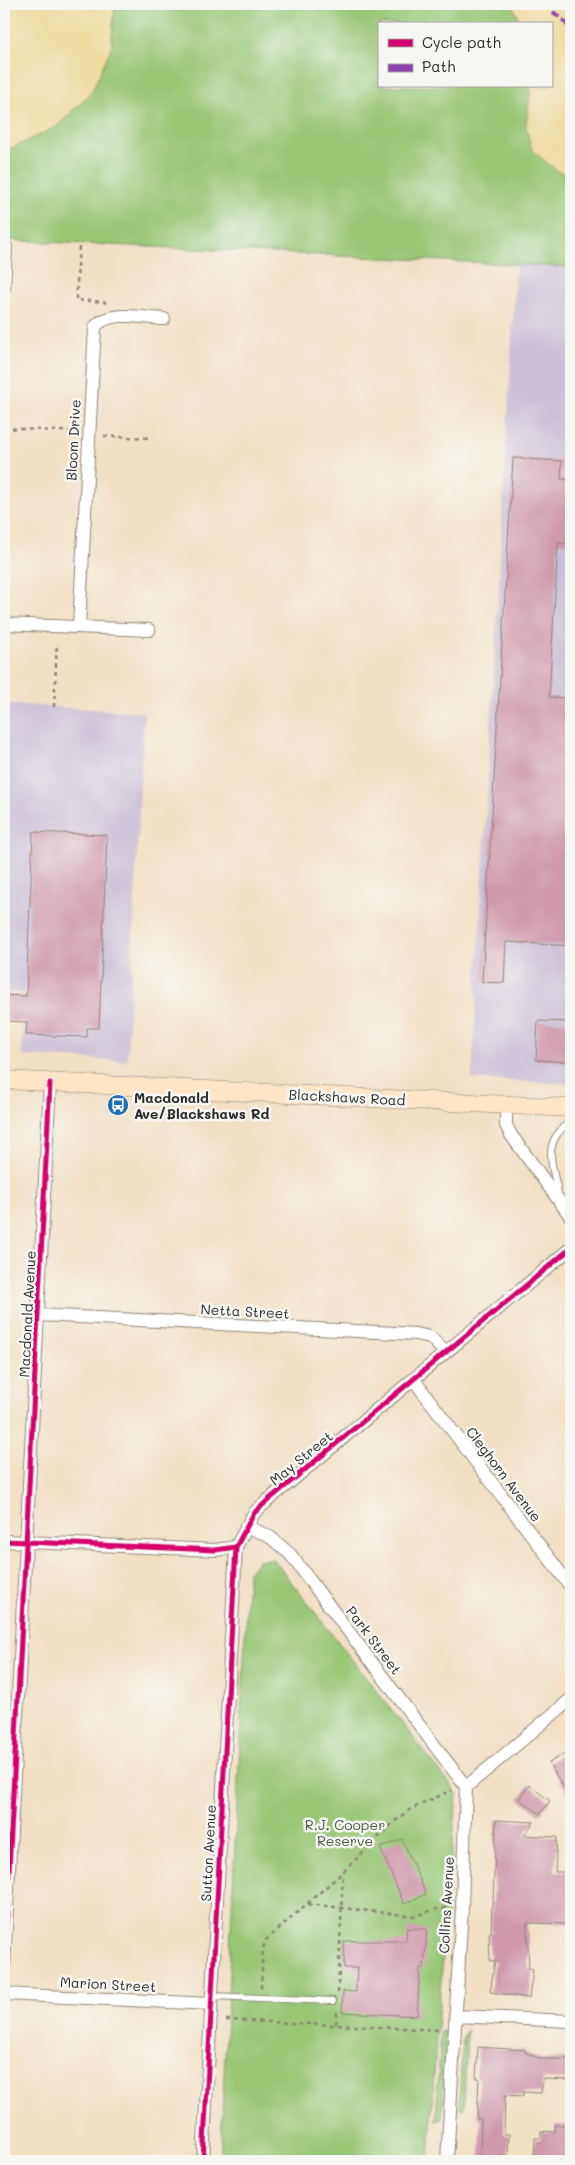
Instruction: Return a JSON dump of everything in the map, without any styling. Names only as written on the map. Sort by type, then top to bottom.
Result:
[{"type":"main road","name":"Blackshaws Road","points":[[4,1080],[571,1108]]},
{"type":"street","points":[[4,287],[6,247]]},
{"type":"street","points":[[105,319],[117,317],[164,319]]},
{"type":"street","name":"Bloom Drive","points":[[79,627],[94,434],[93,335],[95,327],[105,319]]},
{"type":"street","points":[[4,624],[149,630]]},
{"type":"street","name":"Macdonald Avenue","points":[[4,1966],[50,1083]]},
{"type":"street","points":[[506,1105],[506,1125],[511,1134],[571,1217]]},
{"type":"street","name":"May Street","points":[[236,1547],[254,1514],[268,1500],[571,1248]]},
{"type":"street","name":"Netta Street","points":[[38,1315],[416,1334],[430,1338],[445,1352]]},
{"type":"street","name":"Cleghorn Avenue","points":[[414,1380],[571,1586]]},
{"type":"street","name":"Park Street","points":[[246,1526],[270,1537],[290,1554],[464,1784]]},
{"type":"street","points":[[4,1541],[215,1550],[236,1547]]},
{"type":"street","name":"Sutton Avenue","points":[[203,2161],[236,1547]]},
{"type":"street","points":[[464,1784],[571,1699]]},
{"type":"street","name":"Collins Avenue","points":[[447,2161],[462,1908],[464,1784]]},
{"type":"street","name":"Marion Street","points":[[4,1994],[211,2000]]},
{"type":"street","points":[[455,2016],[571,2021]]},
{"type":"lane","points":[[559,1202],[550,1151],[554,1138],[571,1121]]},
{"type":"lane","points":[[211,2000],[261,1997],[335,2001]]},
{"type":"path","points":[[78,247],[76,300],[105,302],[105,319]]},
{"type":"path","points":[[4,428],[152,438]]},
{"type":"path","points":[[54,707],[57,643]]},
{"type":"path","points":[[261,1997],[263,1948],[266,1940],[343,1872],[395,1821],[411,1809],[464,1784]]},
{"type":"path","points":[[335,2001],[343,1872]]},
{"type":"path","points":[[308,1904],[413,1916],[424,1914],[439,1907],[462,1908]]},
{"type":"path","points":[[336,2024],[337,2009]]},
{"type":"path","points":[[226,2020],[454,2030]]},
{"type":"shaded area","points":[[516,264],[571,267],[571,1084],[472,1079]]},
{"type":"shaded area","points":[[4,704],[144,712],[127,1061],[22,1056],[25,993],[4,992]]},
{"type":"green space","points":[[115,4],[512,4],[521,22],[378,22],[378,88],[531,88],[529,104],[557,171],[571,176],[571,267],[4,240],[4,149],[12,148],[111,48]]},
{"type":"green space","name":"R.J. Cooper Reserve","points":[[273,1559],[457,1793],[436,2039],[429,2161],[220,2161],[248,1572],[259,1560]]},
{"type":"green space","points":[[467,2030],[464,2109],[461,2109],[459,2106],[463,2037]]},
{"type":"green space","points":[[441,2031],[446,2032],[442,2119],[436,2121]]},
{"type":"sand","points":[[4,4],[115,4],[111,48],[91,93],[56,127],[12,148],[4,149]]},
{"type":"sand","points":[[512,4],[571,4],[571,176],[557,171],[532,150],[526,126],[531,88],[552,88],[552,22],[520,21]]},
{"type":"building","points":[[513,458],[562,461],[561,479],[571,480],[571,544],[558,543],[549,697],[571,698],[571,946],[506,942],[504,983],[482,982]]},
{"type":"building","points":[[33,832],[107,835],[99,1028],[87,1028],[87,1037],[26,1035],[27,1022],[4,1021],[4,995],[26,996]]},
{"type":"building","points":[[538,1021],[571,1022],[571,1062],[536,1060]]},
{"type":"building","points":[[571,1749],[571,1800],[549,1763]]},
{"type":"building","points":[[529,1785],[550,1801],[540,1814],[519,1799]]},
{"type":"building","points":[[496,1820],[534,1822],[524,1835],[557,1837],[555,1872],[571,1872],[571,1924],[527,1923],[529,1969],[533,1970],[529,1998],[490,1992],[495,1961],[490,1961],[489,1933],[491,1933],[493,1902]]},
{"type":"building","points":[[402,1839],[426,1894],[404,1904],[380,1848]]},
{"type":"building","points":[[407,1928],[427,1929],[424,1968],[420,1968],[417,2016],[342,2012],[343,1991],[356,1992],[357,1968],[344,1968],[344,1941],[406,1941]]},
{"type":"building","points":[[478,2047],[525,2050],[525,2052],[541,2059],[571,2059],[571,2080],[543,2079],[541,2093],[523,2092],[523,2096],[505,2095],[504,2134],[509,2134],[508,2156],[499,2156],[499,2161],[483,2161],[483,2156],[480,2156],[481,2119],[477,2119],[479,2078],[476,2078]]},
{"type":"building","points":[[555,2125],[568,2125],[567,2156],[562,2156],[562,2159],[534,2160],[535,2138],[541,2138],[541,2131],[555,2132]]},
{"type":"marked path","points":[[544,4],[565,22],[571,31]]},
{"type":"cycle path","points":[[4,1966],[50,1083]]},
{"type":"cycle path","points":[[4,1541],[215,1550],[236,1547],[254,1513],[266,1502],[571,1248]]},
{"type":"cycle path","points":[[203,2161],[236,1547]]},
{"type":"place","name":"Macdonald Ave/Blackshaws Rd","points":[[118,1105]]}]
